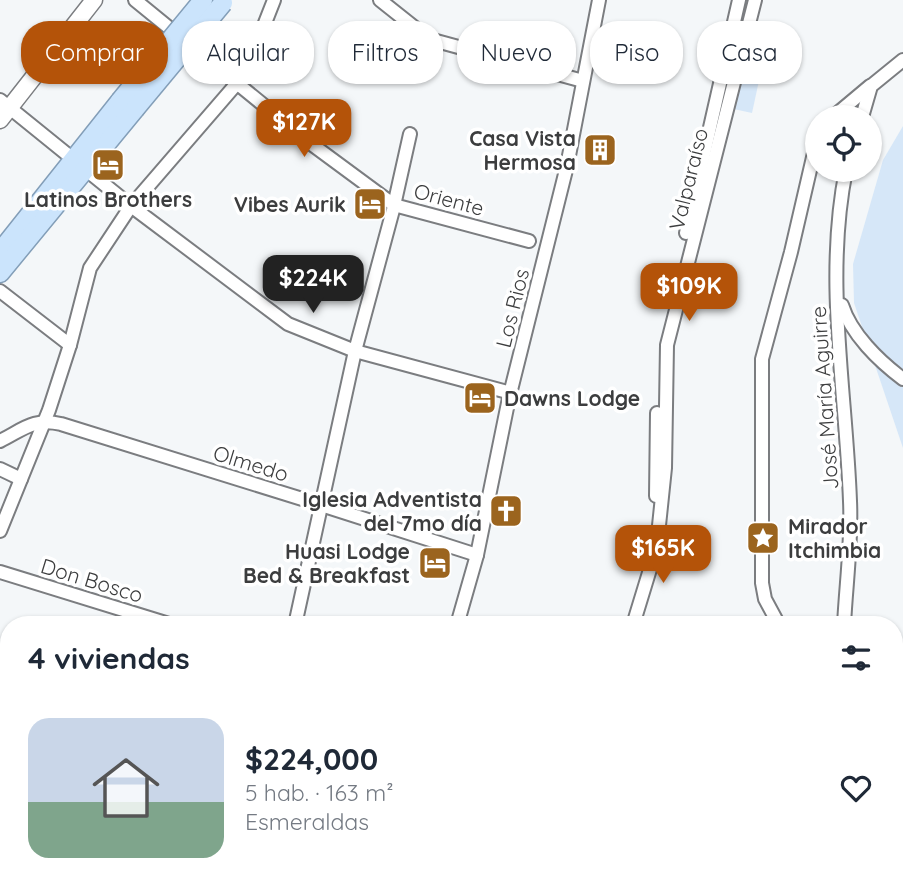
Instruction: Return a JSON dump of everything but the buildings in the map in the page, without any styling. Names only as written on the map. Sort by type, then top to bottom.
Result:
[{"type":"main road","points":[[0,273],[203,0]]},
{"type":"main road","points":[[127,105],[224,1]]},
{"type":"main road","points":[[0,252],[80,164]]},
{"type":"street","points":[[94,0],[3,109],[80,164],[131,206],[288,324],[355,351],[511,393]]},
{"type":"street","name":"Oriente","points":[[135,0],[182,38]]},
{"type":"street","points":[[266,21],[274,0]]},
{"type":"street","points":[[380,0],[429,39],[583,82]]},
{"type":"street","name":"Los Rios","points":[[460,616],[477,555],[511,393],[566,166],[599,0]]},
{"type":"street","name":"Valparaíso","points":[[658,535],[655,471],[661,343],[739,0]]},
{"type":"street","name":"Valparaíso","points":[[636,616],[658,535],[665,468],[667,345],[755,0]]},
{"type":"street","points":[[847,105],[903,60]]},
{"type":"street","points":[[0,531],[45,421],[70,345],[90,268],[131,206],[237,84]]},
{"type":"street","name":"Oriente","points":[[239,84],[310,143],[394,205],[529,242]]},
{"type":"street","points":[[865,105],[870,86]]},
{"type":"street","points":[[297,616],[355,351],[410,134]]},
{"type":"street","points":[[774,616],[765,599],[762,583],[762,359],[807,182]]},
{"type":"street","name":"José María Aguirre","points":[[844,182],[839,214],[835,281],[850,504],[844,616]]},
{"type":"street","points":[[835,281],[847,320],[888,368],[903,379]]},
{"type":"street","points":[[0,290],[70,345]]},
{"type":"street","points":[[0,441],[14,432],[45,421]]},
{"type":"street","name":"Olmedo","points":[[45,421],[477,555]]},
{"type":"street","points":[[14,432],[30,433],[37,442]]},
{"type":"street","points":[[0,469],[21,479]]},
{"type":"street","name":"Don Bosco","points":[[0,572],[123,616]]},
{"type":"shaded area","points":[[735,84],[758,84],[752,113],[729,108]]},
{"type":"shaded area","points":[[903,126],[903,448],[854,303],[853,264],[877,182],[882,182],[883,160]]},
{"type":"place","name":"Casa Vista Hermosa","points":[[600,150]]},
{"type":"place","name":"Latinos Brothers","points":[[108,165]]},
{"type":"place","name":"Vibes Aurik","points":[[370,204]]},
{"type":"place","name":"Dawns Lodge","points":[[480,398]]},
{"type":"place","name":"Iglesia Adventista del 7mo día","points":[[506,511]]},
{"type":"place","name":"Mirador Itchimbia","points":[[763,538]]},
{"type":"place","name":"Huasi Lodge Bed & Breakfast","points":[[435,563]]}]
